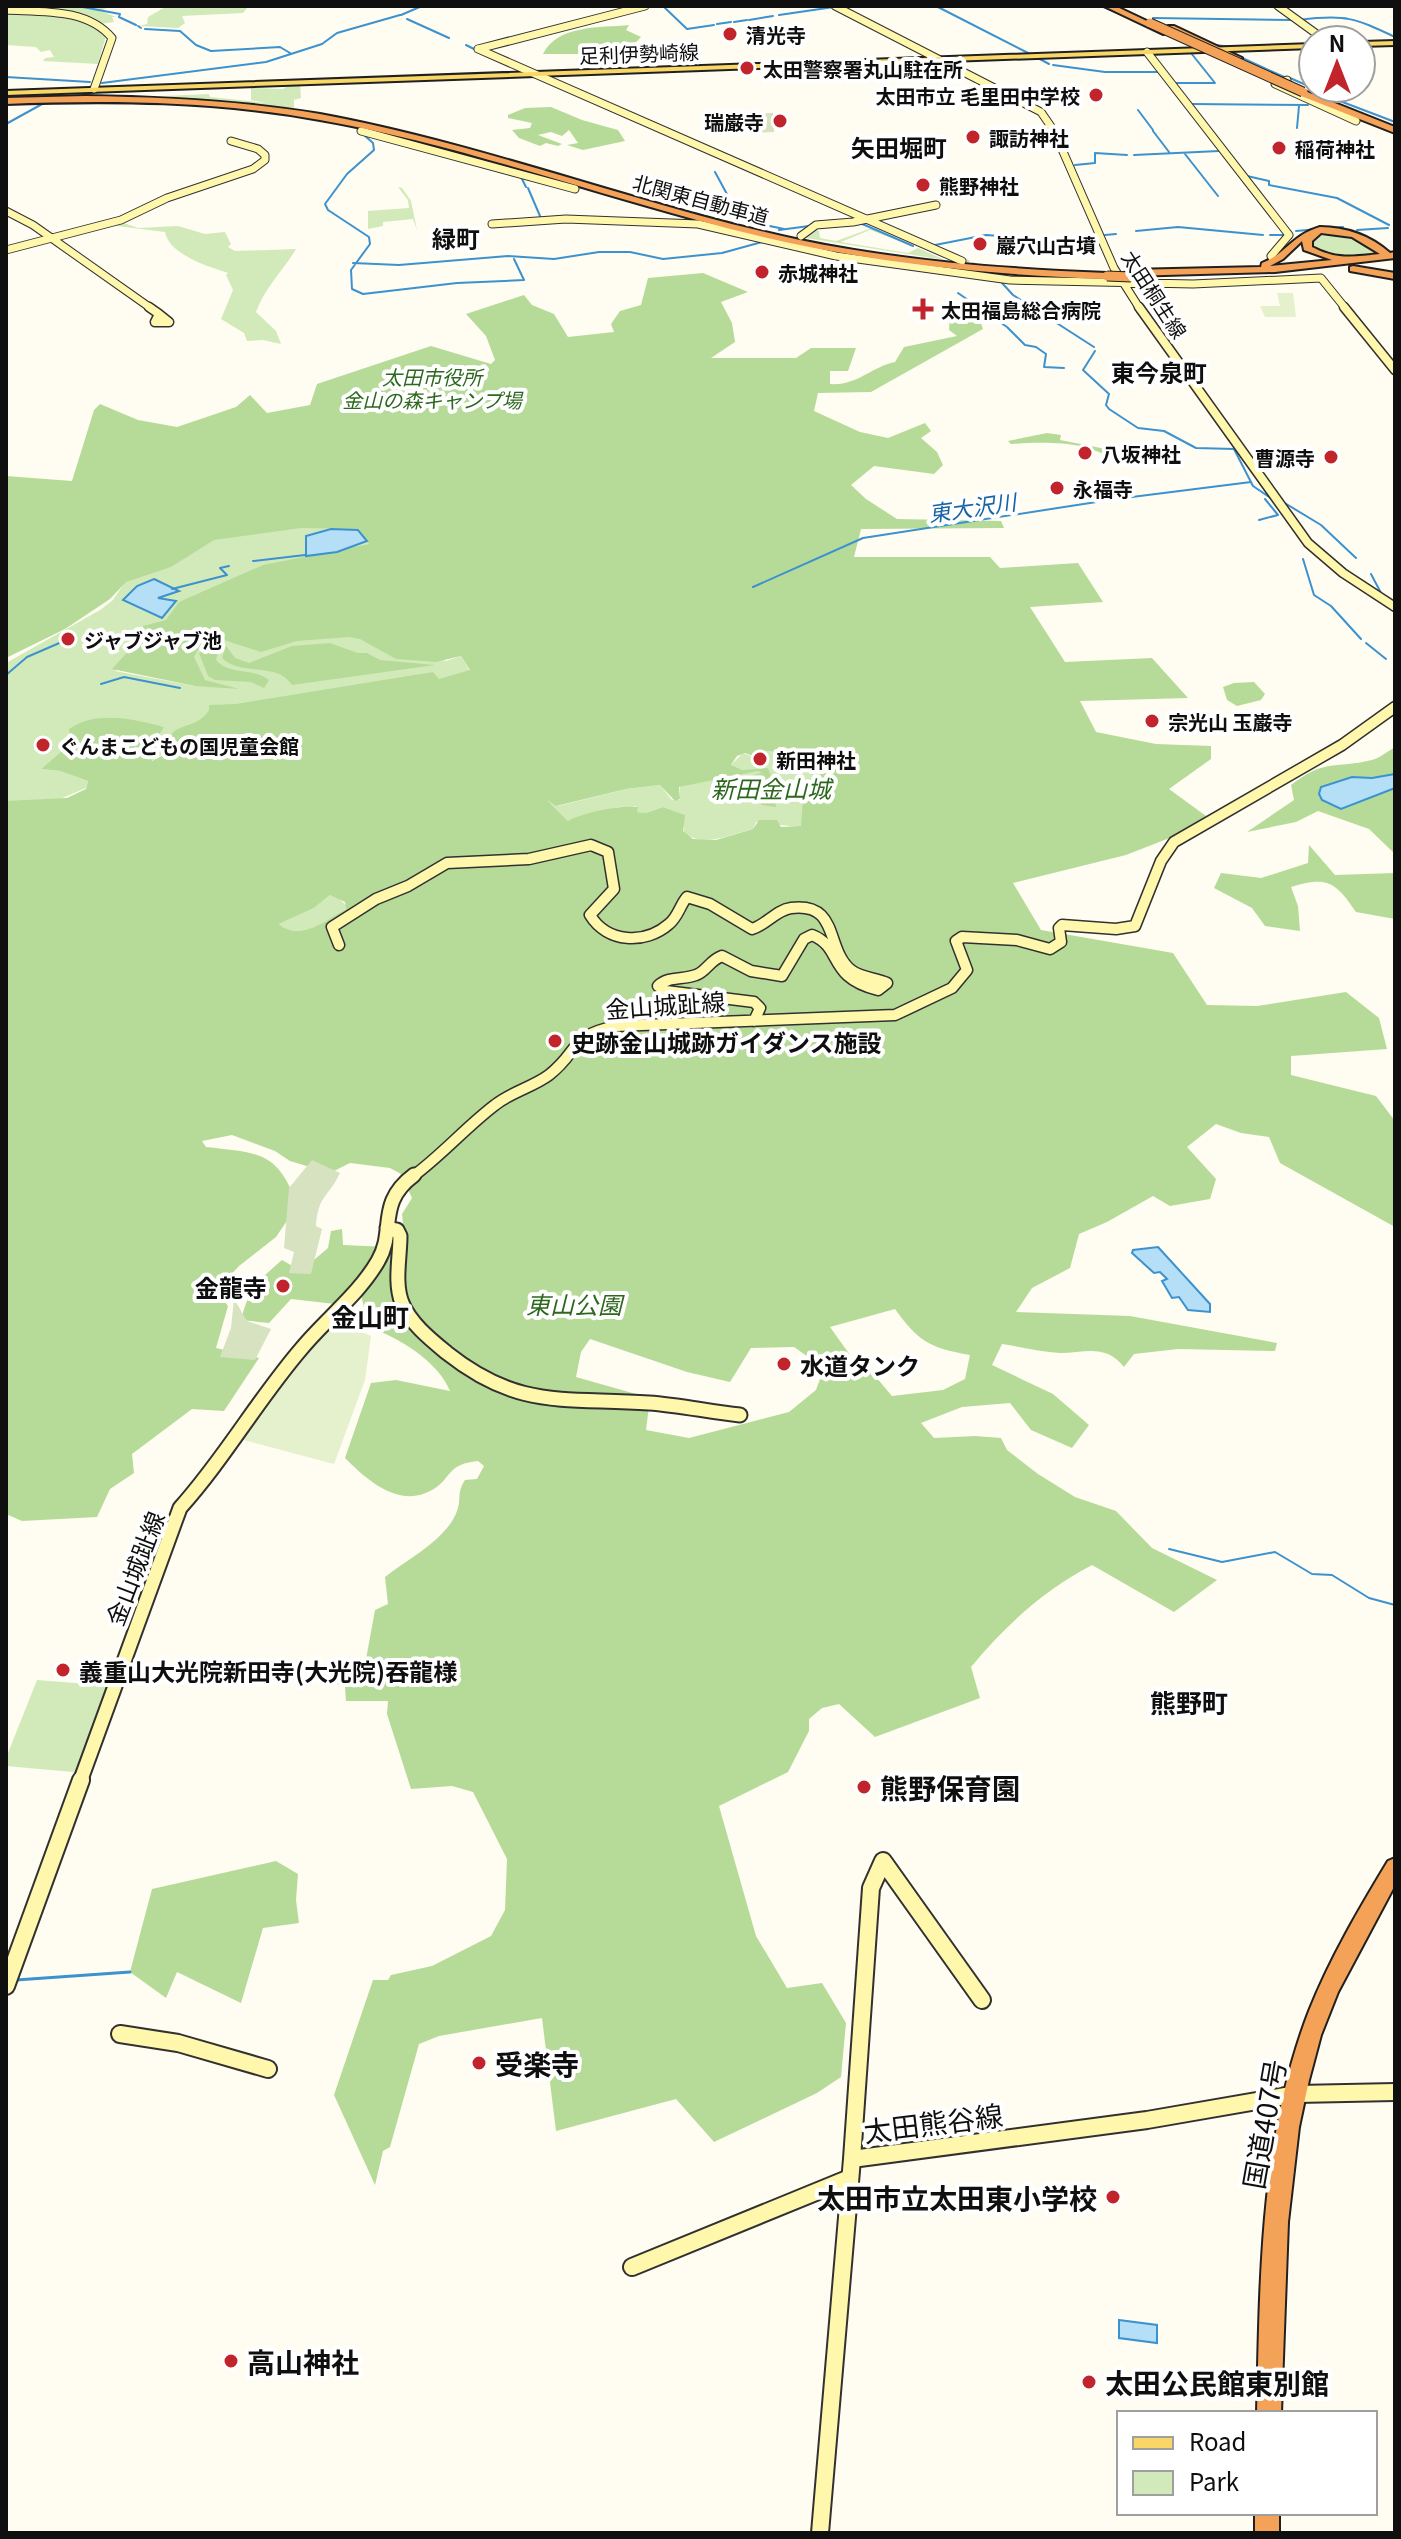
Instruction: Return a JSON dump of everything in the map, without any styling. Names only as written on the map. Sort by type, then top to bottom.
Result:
[{"type":"highway","points":[[1116,6],[1305,92],[1395,128]]},
{"type":"highway","points":[[1116,6],[1219,49],[1282,82]]},
{"type":"highway","points":[[1116,6],[1204,49],[1395,128]]},
{"type":"highway","name":"北関東自動車道","points":[[6,96],[42,98],[64,95],[175,101],[302,114],[375,129],[733,227],[827,248],[969,268],[1127,278],[1248,275],[1391,257]]},
{"type":"highway","points":[[1144,274],[1263,266],[1282,258],[1299,238],[1321,231],[1353,234],[1391,257]]},
{"type":"highway","points":[[1316,234],[1345,234],[1391,257],[1330,257],[1313,252],[1306,242],[1316,234]]},
{"type":"highway","name":"北関東自動車道","points":[[1127,278],[1144,274],[1275,269],[1391,257]]},
{"type":"highway","points":[[1248,275],[1353,269],[1395,276]]},
{"type":"highway","name":"国道407号","points":[[1269,2411],[1275,2229],[1297,2094],[1312,2031],[1340,1964],[1395,1867]]},
{"type":"main road","name":"足利伊勢崎線","points":[[6,96],[64,95],[94,89],[1297,47]]},
{"type":"street","points":[[645,6],[478,49],[962,261]]},
{"type":"street","name":"太田桐生線","points":[[835,6],[1029,103],[1047,118],[1127,278],[1308,543],[1343,573],[1395,607]]},
{"type":"street","points":[[1278,6],[1303,24]]},
{"type":"street","points":[[6,10],[71,15],[92,21],[107,31],[112,38],[94,89]]},
{"type":"street","points":[[1147,52],[1289,235],[1271,256],[1273,259]]},
{"type":"street","points":[[1282,82],[1275,85],[1356,121]]},
{"type":"street","points":[[361,131],[575,189]]},
{"type":"street","points":[[6,250],[121,220],[167,198],[253,169],[265,160],[260,150],[231,141]]},
{"type":"street","points":[[801,236],[816,225],[867,220],[936,205]]},
{"type":"street","points":[[6,211],[53,239],[160,313]]},
{"type":"street","points":[[492,224],[566,219],[698,224],[853,258],[993,276],[1323,278],[1395,370]]},
{"type":"street","points":[[754,1021],[823,1020],[901,1012],[952,988],[965,976],[967,970],[956,947],[956,941],[962,937],[1017,940],[1050,949],[1061,942],[1059,928],[1062,925],[1111,931],[1135,926],[1143,914],[1164,852],[1174,842],[1342,745],[1395,707]]},
{"type":"street","name":"金山城趾線","points":[[6,1986],[180,1508],[212,1472],[300,1350],[365,1280],[381,1256],[389,1205],[406,1181],[438,1158],[496,1104],[550,1074],[589,1033],[616,1026],[754,1021],[760,1008],[754,1002],[666,991],[658,986],[663,981],[695,977],[704,972],[713,959],[722,956],[751,971],[782,976],[804,939],[812,935],[824,940],[834,965],[846,978],[878,990],[887,986],[887,983],[851,970],[845,964],[832,930],[823,917],[800,908],[785,909],[771,922],[752,929],[710,904],[687,897],[677,916],[661,931],[638,938],[609,934],[590,915],[595,906],[613,891],[612,862],[605,850],[591,845],[529,859],[443,864],[408,886],[376,899],[332,927],[339,945]]},
{"type":"street","points":[[387,1228],[397,1230],[400,1236],[399,1290],[412,1318],[441,1346],[500,1386],[531,1397],[652,1403],[740,1415]]},
{"type":"street","points":[[852,2159],[871,1888],[883,1861],[982,2000]]},
{"type":"street","points":[[120,2034],[178,2043],[268,2069]]},
{"type":"street","name":"太田熊谷線","points":[[820,2533],[852,2159],[1147,2120],[1297,2094],[1395,2092]]},
{"type":"street","points":[[632,2267],[850,2178]]},
{"type":"green space","points":[[6,6],[110,6],[101,11],[116,17],[112,17],[114,22],[100,24]]},
{"type":"green space","points":[[167,6],[257,6],[248,7],[243,13],[182,16],[185,23],[178,28],[138,26],[147,24],[148,17]]},
{"type":"green space","points":[[6,11],[81,19],[106,36],[98,64],[43,61],[54,57],[50,50],[41,52],[36,47],[6,45]]},
{"type":"green space","points":[[629,25],[626,30],[641,37],[625,54],[543,54],[550,44],[569,32]]},
{"type":"green space","points":[[290,84],[300,84],[301,98],[294,100],[294,108],[164,96],[209,94],[210,97],[267,103],[251,100],[251,88],[283,89]]},
{"type":"green space","points":[[551,107],[618,130],[625,141],[583,150],[567,145],[578,143],[569,130],[562,136],[551,132],[538,135],[562,144],[546,143],[540,146],[519,138],[512,130],[530,128],[532,123],[508,118],[508,115],[525,108]]},
{"type":"green space","points":[[773,113],[774,132],[744,133],[737,114]]},
{"type":"green space","points":[[398,187],[411,201],[417,230],[413,219],[383,222],[383,226],[368,229],[368,211],[409,208],[408,200]]},
{"type":"green space","points":[[121,222],[138,228],[178,226],[205,234],[225,232],[231,244],[228,247],[235,251],[296,249],[269,287],[256,312],[276,331],[281,344],[263,340],[247,341],[244,333],[221,319],[233,290],[226,275],[228,273],[182,253],[168,240],[165,232],[109,225]]},
{"type":"green space","points":[[872,228],[916,247],[870,230],[841,242],[908,253],[918,248],[945,260],[806,238],[813,229],[819,231],[820,238],[836,241]]},
{"type":"green space","points":[[1339,235],[1360,241],[1379,254],[1333,256],[1310,248],[1308,241],[1317,236]]},
{"type":"green space","points":[[703,273],[748,292],[721,302],[732,323],[735,342],[711,358],[796,358],[811,348],[856,348],[848,371],[830,371],[830,384],[848,382],[895,362],[904,347],[957,336],[949,330],[950,312],[945,304],[951,301],[979,318],[983,329],[871,392],[818,393],[814,411],[860,432],[888,438],[925,423],[931,431],[921,438],[937,452],[943,465],[934,474],[874,466],[851,485],[897,519],[1001,521],[1004,528],[861,529],[854,557],[990,557],[1000,568],[1078,563],[1103,602],[1030,607],[1065,662],[1152,658],[1188,698],[1080,701],[1096,732],[1156,744],[1211,746],[1211,759],[1169,789],[1206,816],[1172,837],[1126,855],[1013,883],[1041,930],[1173,953],[1207,1005],[1257,1006],[1346,992],[1379,1018],[1387,1049],[1291,1056],[1291,1075],[1376,1096],[1395,1121],[1395,1227],[1280,1163],[1269,1137],[1241,1133],[1216,1124],[1187,1147],[1216,1179],[1210,1199],[1170,1206],[1153,1196],[1079,1234],[1070,1268],[1032,1288],[1016,1312],[1130,1316],[1277,1343],[1275,1351],[1178,1349],[1134,1354],[1124,1367],[1102,1352],[1060,1353],[1002,1344],[992,1365],[1053,1394],[1089,1425],[1072,1448],[1031,1430],[1010,1403],[962,1407],[921,1423],[934,1438],[1001,1438],[1007,1450],[1038,1474],[1075,1497],[1116,1511],[1152,1548],[1217,1580],[1174,1612],[1092,1565],[1027,1610],[971,1667],[980,1698],[875,1737],[839,1704],[822,1708],[809,1719],[809,1731],[788,1772],[719,1806],[756,1936],[787,1988],[822,1983],[846,2023],[841,2077],[817,2093],[714,2142],[676,2099],[556,2131],[542,2018],[439,2036],[419,2044],[390,2147],[383,2151],[375,2185],[334,2095],[373,1980],[388,1980],[391,1975],[432,1966],[491,1936],[505,1910],[507,1859],[473,1792],[452,1786],[411,1789],[387,1714],[388,1701],[346,1701],[345,1687],[327,1680],[322,1668],[329,1660],[366,1659],[375,1610],[388,1604],[385,1577],[445,1531],[457,1511],[465,1480],[477,1479],[484,1466],[478,1461],[460,1465],[432,1490],[408,1496],[373,1483],[345,1458],[371,1383],[396,1380],[450,1391],[427,1360],[392,1337],[368,1327],[361,1294],[335,1304],[291,1299],[269,1323],[241,1320],[251,1292],[267,1274],[282,1260],[301,1271],[328,1248],[331,1231],[342,1229],[343,1245],[388,1247],[405,1244],[402,1214],[412,1198],[401,1174],[390,1168],[350,1163],[330,1173],[290,1161],[275,1151],[232,1135],[202,1141],[206,1147],[240,1151],[264,1158],[282,1174],[297,1206],[276,1237],[239,1266],[216,1291],[228,1306],[216,1348],[259,1358],[224,1411],[192,1409],[132,1454],[134,1473],[110,1489],[97,1517],[22,1521],[6,1514],[6,801],[67,798],[86,789],[88,781],[60,771],[41,769],[71,743],[69,729],[80,723],[116,718],[164,727],[149,752],[152,761],[167,753],[168,742],[176,730],[197,722],[209,710],[209,705],[236,704],[433,672],[439,679],[470,670],[461,656],[436,662],[396,659],[360,639],[349,637],[297,641],[261,652],[224,640],[199,648],[194,657],[205,680],[239,689],[195,686],[112,669],[140,638],[143,626],[166,620],[179,602],[263,565],[369,544],[359,529],[301,528],[214,540],[171,567],[126,582],[110,599],[65,629],[6,658],[6,476],[72,481],[94,410],[100,404],[138,420],[177,427],[236,407],[250,395],[267,413],[310,405],[317,384],[431,346],[491,364],[495,360],[486,336],[466,314],[524,295],[532,305],[554,314],[568,337],[614,332],[611,324],[620,311],[641,305],[648,278]],"holes":[[[758,751],[784,756],[784,765],[775,768],[784,772],[790,768],[792,758],[814,764],[819,775],[803,796],[801,826],[781,827],[777,820],[759,820],[753,829],[716,840],[693,839],[683,831],[685,815],[663,807],[646,813],[637,812],[638,807],[613,808],[568,821],[547,800],[556,806],[626,789],[660,785],[675,801],[680,799],[679,787],[758,771],[762,773],[753,775],[754,781],[711,793],[720,798],[754,792],[762,805],[776,807],[773,788],[768,783],[771,776],[768,768],[742,770],[731,765],[737,756],[745,753],[755,757]],[[330,895],[345,902],[346,909],[304,930],[287,929],[279,924],[314,908]],[[895,1309],[926,1342],[970,1355],[965,1379],[943,1390],[892,1396],[870,1370],[857,1372],[850,1355],[830,1327]],[[590,1339],[687,1372],[730,1382],[751,1348],[794,1347],[824,1368],[816,1390],[789,1412],[689,1438],[646,1430],[650,1398],[576,1377],[581,1352]]]},
{"type":"green space","points":[[1277,293],[1293,293],[1296,317],[1265,317],[1260,306],[1280,306]]},
{"type":"green space","points":[[1047,433],[1061,435],[1060,440],[1111,450],[1123,462],[1117,463],[1106,455],[1081,446],[1011,444],[1008,441]]},
{"type":"green space","points":[[298,521],[375,523],[390,543],[115,671],[195,686],[189,656],[194,647],[211,639],[286,641],[357,635],[446,661],[461,656],[470,671],[454,693],[193,724],[182,731],[164,753],[151,761],[148,752],[163,726],[72,739],[41,769],[60,771],[88,781],[86,788],[46,805],[6,802],[6,663],[100,610],[113,600],[127,579],[216,533]]},
{"type":"green space","points":[[219,643],[227,647],[235,658],[249,663],[292,646],[330,643],[367,653],[380,660],[435,665],[292,685],[277,673],[230,664],[222,658],[225,648],[219,649],[216,660],[228,668],[263,676],[269,680],[264,688],[251,682],[215,680],[208,676],[199,653]]},
{"type":"green space","points":[[1254,682],[1265,694],[1261,700],[1237,706],[1227,700],[1223,687]]},
{"type":"green space","points":[[1395,747],[1395,854],[1369,829],[1318,811],[1296,822],[1247,832],[1294,800],[1291,785],[1313,771],[1372,760]]},
{"type":"green space","name":"新田金山城","points":[[767,750],[814,764],[819,775],[803,796],[802,826],[756,822],[753,829],[709,840],[684,833],[682,814],[663,807],[646,813],[637,812],[637,806],[617,807],[568,821],[546,799],[558,806],[626,789],[660,785],[672,800],[680,800],[680,787],[730,766],[743,753],[753,757],[758,751]]},
{"type":"green space","points":[[1309,845],[1335,875],[1395,873],[1395,919],[1356,912],[1336,888],[1313,882],[1291,887],[1298,906],[1300,931],[1265,926],[1252,908],[1214,888],[1221,873],[1261,878],[1308,863]]},
{"type":"green space","points":[[330,895],[336,896],[348,907],[324,923],[305,930],[287,929],[279,924],[314,908]]},
{"type":"green space","points":[[312,1160],[340,1173],[319,1208],[316,1226],[322,1229],[311,1274],[289,1273],[294,1252],[284,1248],[289,1188]]},
{"type":"green space","points":[[234,1299],[247,1321],[271,1329],[255,1360],[220,1357],[231,1328]]},
{"type":"green space","points":[[348,1326],[371,1336],[365,1380],[334,1464],[236,1438],[321,1327]]},
{"type":"green space","points":[[37,1680],[114,1686],[84,1773],[6,1766],[6,1758]]},
{"type":"green space","points":[[276,1861],[298,1874],[296,1900],[299,1923],[263,1928],[241,2003],[177,1972],[166,1998],[130,1972],[152,1889]]},
{"type":"water","points":[[331,529],[358,530],[367,541],[337,552],[306,556],[306,536]]},
{"type":"water","points":[[154,579],[179,591],[158,598],[176,601],[162,618],[123,600],[137,586]]},
{"type":"water","points":[[1395,774],[1395,788],[1341,809],[1322,800],[1319,794],[1321,787],[1352,777]]},
{"type":"water","points":[[1158,1247],[1210,1304],[1210,1312],[1188,1310],[1179,1297],[1172,1298],[1162,1281],[1167,1279],[1160,1272],[1154,1273],[1132,1253],[1133,1250]]},
{"type":"water","points":[[1119,2320],[1157,2325],[1157,2343],[1119,2338]]},
{"type":"waterway","points":[[77,6],[120,14],[119,17],[136,25]]},
{"type":"waterway","points":[[401,15],[422,6]]},
{"type":"waterway","points":[[663,6],[687,29],[714,25]]},
{"type":"waterway","points":[[1101,6],[1127,17]]},
{"type":"waterway","points":[[779,15],[834,7]]},
{"type":"waterway","points":[[938,7],[1030,54]]},
{"type":"waterway","points":[[102,83],[266,62],[322,44],[337,33],[400,15]]},
{"type":"waterway","points":[[749,20],[773,16]]},
{"type":"waterway","points":[[1300,20],[1328,17],[1349,19],[1395,37]]},
{"type":"waterway","points":[[1153,18],[1292,20]]},
{"type":"waterway","points":[[407,19],[449,38]]},
{"type":"waterway","points":[[734,22],[747,20]]},
{"type":"waterway","points":[[717,24],[731,22]]},
{"type":"waterway","points":[[145,29],[180,31],[196,45],[211,51],[280,47],[290,53]]},
{"type":"waterway","points":[[466,45],[474,49]]},
{"type":"waterway","points":[[1215,45],[1232,47]]},
{"type":"waterway","points":[[1174,83],[1215,83],[1191,53]]},
{"type":"waterway","points":[[1238,56],[1284,77]]},
{"type":"waterway","points":[[1036,57],[1049,64]]},
{"type":"waterway","points":[[1053,65],[1105,72],[1159,72]]},
{"type":"waterway","points":[[6,77],[90,82]]},
{"type":"waterway","points":[[1290,78],[1297,81]]},
{"type":"waterway","points":[[6,124],[44,103]]},
{"type":"waterway","points":[[1191,104],[1308,105]]},
{"type":"waterway","points":[[1348,104],[1395,122]]},
{"type":"waterway","points":[[1297,128],[1299,106]]},
{"type":"waterway","points":[[1138,110],[1153,130]]},
{"type":"waterway","points":[[1153,131],[1169,152]]},
{"type":"waterway","points":[[356,263],[370,244],[369,237],[328,210],[325,204],[347,174],[374,150],[373,143],[364,135]]},
{"type":"waterway","points":[[1134,155],[1219,151]]},
{"type":"waterway","points":[[1075,165],[1095,163],[1095,153],[1127,155]]},
{"type":"waterway","points":[[1185,154],[1218,196]]},
{"type":"waterway","points":[[715,172],[741,220],[784,229]]},
{"type":"waterway","points":[[1247,176],[1269,181],[1269,185],[1337,198],[1389,225]]},
{"type":"waterway","points":[[521,177],[526,187]]},
{"type":"waterway","points":[[528,188],[540,216]]},
{"type":"waterway","points":[[860,223],[913,246]]},
{"type":"waterway","points":[[779,230],[809,226]]},
{"type":"waterway","points":[[1136,231],[1178,227],[1263,235]]},
{"type":"waterway","points":[[1296,231],[1343,227]]},
{"type":"waterway","points":[[1357,230],[1388,228]]},
{"type":"waterway","points":[[1105,235],[1116,234]]},
{"type":"waterway","points":[[935,245],[986,235],[1058,240],[1095,236]]},
{"type":"waterway","points":[[1270,235],[1284,235]]},
{"type":"waterway","points":[[356,263],[399,265],[508,256],[554,259],[599,252],[630,252],[663,259],[722,253],[762,242]]},
{"type":"waterway","points":[[356,263],[351,270],[352,289],[363,294],[457,283],[524,280],[514,259]]},
{"type":"waterway","points":[[1002,283],[1013,295],[1094,347]]},
{"type":"waterway","points":[[958,293],[1007,327],[1025,345],[1036,347],[1046,354],[1044,367],[1064,368]]},
{"type":"waterway","points":[[1095,351],[1083,370],[1109,394],[1106,405],[1109,409],[1138,428],[1164,431],[1196,448],[1234,449],[1251,482]]},
{"type":"waterway","name":"東大沢川","points":[[753,587],[863,538],[1116,499],[1251,482]]},
{"type":"waterway","points":[[1251,482],[1272,499]]},
{"type":"waterway","points":[[1259,520],[1278,515],[1265,499]]},
{"type":"waterway","points":[[1283,502],[1321,525],[1356,558]]},
{"type":"waterway","points":[[253,561],[305,555]]},
{"type":"waterway","points":[[1303,559],[1314,595],[1331,606],[1361,639]]},
{"type":"waterway","points":[[172,589],[227,575],[220,568],[229,566]]},
{"type":"waterway","points":[[1371,574],[1381,593]]},
{"type":"waterway","points":[[6,675],[27,657],[64,641]]},
{"type":"waterway","points":[[1366,643],[1386,659]]},
{"type":"waterway","points":[[101,684],[124,677],[180,688]]},
{"type":"waterway","points":[[1169,1549],[1222,1562],[1275,1552],[1312,1574],[1332,1575],[1369,1598],[1395,1605]]},
{"type":"waterway","points":[[16,1980],[130,1972]]},
{"type":"tunnel","points":[[962,261],[990,273]]},
{"type":"place","name":"清光寺","points":[[730,34]]},
{"type":"place","name":"太田警察署丸山駐在所","points":[[747,68]]},
{"type":"place","name":"太田市立 毛里田中学校","points":[[1096,95]]},
{"type":"place","name":"瑞巌寺","points":[[780,121]]},
{"type":"place","name":"諏訪神社","points":[[973,137]]},
{"type":"place","name":"稲荷神社","points":[[1279,148]]},
{"type":"place","name":"熊野神社","points":[[923,185]]},
{"type":"place","name":"巖穴山古墳","points":[[980,244]]},
{"type":"place","name":"赤城神社","points":[[762,272]]},
{"type":"place","name":"太田福島総合病院","points":[[923,309]]},
{"type":"place","name":"八坂神社","points":[[1085,453]]},
{"type":"place","name":"曹源寺","points":[[1331,457]]},
{"type":"place","name":"永福寺","points":[[1057,488]]},
{"type":"place","name":"ジャブジャブ池","points":[[68,639]]},
{"type":"place","name":"宗光山 玉巌寺","points":[[1152,721]]},
{"type":"place","name":"ぐんまこどもの国児童会館","points":[[43,745]]},
{"type":"place","name":"新田神社","points":[[760,759]]},
{"type":"place","name":"史跡金山城跡ガイダンス施設","points":[[555,1041]]},
{"type":"place","name":"金龍寺","points":[[283,1286]]},
{"type":"place","name":"水道タンク","points":[[784,1364]]},
{"type":"place","name":"義重山大光院新田寺(大光院)吞龍様","points":[[63,1670]]},
{"type":"place","name":"熊野保育園","points":[[864,1787]]},
{"type":"place","name":"受楽寺","points":[[479,2063]]},
{"type":"place","name":"太田市立太田東小学校","points":[[1113,2197]]},
{"type":"place","name":"高山神社","points":[[231,2361]]},
{"type":"place","name":"太田公民館東別館","points":[[1089,2382]]},
{"type":"district","name":"矢田堀町","points":[[899,146]]},
{"type":"district","name":"緑町","points":[[456,237]]},
{"type":"district","name":"東今泉町","points":[[1159,371]]},
{"type":"district","name":"金山町","points":[[370,1315]]},
{"type":"district","name":"熊野町","points":[[1189,1701]]},
{"type":"park label","name":"太田市役所 金山の森キャンプ場","points":[[432,388]]},
{"type":"park label","name":"東山公園","points":[[574,1303]]}]
